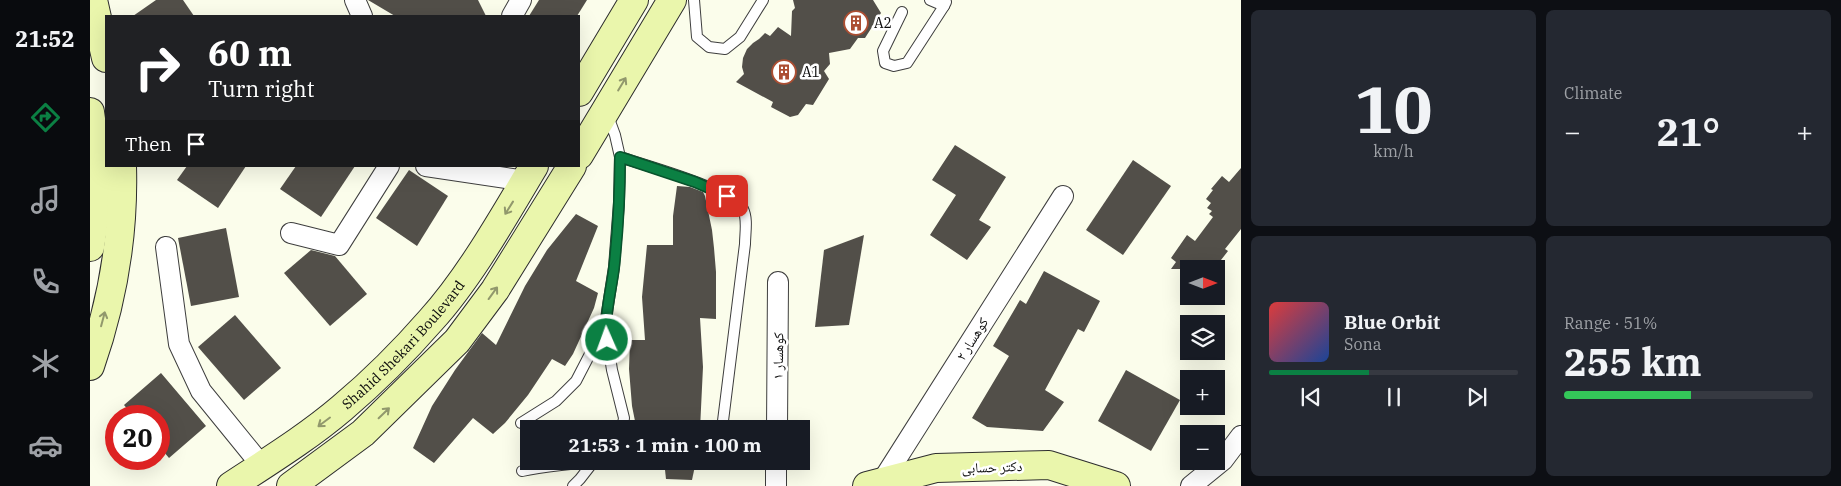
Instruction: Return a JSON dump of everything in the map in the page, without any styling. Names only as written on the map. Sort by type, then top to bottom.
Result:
[{"type":"main road","points":[[93,0],[105,54]]},
{"type":"main road","points":[[580,90],[634,0]]},
{"type":"main road","points":[[580,153],[672,0]]},
{"type":"main road","points":[[90,112],[94,135],[96,193],[90,247]]},
{"type":"main road","points":[[90,366],[108,299],[115,261],[121,219],[122,167]]},
{"type":"main road","points":[[291,486],[363,433],[457,341],[495,290],[571,167]]},
{"type":"main road","name":"Shahid Shekari Boulevard","points":[[231,486],[286,450],[342,408],[432,319],[468,272],[530,174]]},
{"type":"main road","name":"دکتر حسابی","points":[[878,485],[936,468],[1049,465],[1116,486]]},
{"type":"street","points":[[355,0],[362,15]]},
{"type":"street","points":[[513,15],[521,0]]},
{"type":"street","points":[[291,232],[339,245],[388,167]]},
{"type":"street","points":[[439,167],[530,174]]},
{"type":"street","name":"کوهسار ۲","points":[[878,485],[1063,196]]},
{"type":"street","points":[[166,247],[179,344],[200,391],[262,466]]},
{"type":"street","name":"کوهسار ۱","points":[[777,420],[778,282]]},
{"type":"street","points":[[1191,486],[1223,460],[1241,436]]},
{"type":"street","points":[[776,470],[776,486]]},
{"type":"lane","points":[[694,0],[697,37],[709,48],[726,49],[740,37],[763,0]]},
{"type":"lane","points":[[902,12],[883,52],[886,63],[894,66],[907,63],[945,3],[930,0]]},
{"type":"lane","points":[[606,111],[615,135],[620,157],[614,267],[605,326],[612,370],[624,420]]},
{"type":"lane","points":[[620,157],[695,182],[736,201],[742,209],[745,220],[745,244],[723,420]]},
{"type":"lane","points":[[526,420],[556,400],[576,381],[605,326]]},
{"type":"lane","points":[[522,471],[526,470]]},
{"type":"lane","points":[[573,486],[587,470]]},
{"type":"building","points":[[156,0],[183,0],[193,15],[134,15]]},
{"type":"building","points":[[368,0],[478,0],[486,15],[393,15]]},
{"type":"building","points":[[539,0],[587,0],[578,15],[530,15]]},
{"type":"building","points":[[793,0],[873,0],[881,13],[865,38],[858,38],[850,49],[829,53],[830,64],[824,71],[829,79],[813,105],[806,104],[798,115],[790,117],[771,107],[773,102],[736,82],[744,74],[742,67],[743,58],[747,49],[753,43],[765,33],[770,36],[778,27],[791,36],[792,11],[795,8]]},
{"type":"building","points":[[955,145],[1006,177],[979,220],[991,227],[967,260],[930,235],[956,195],[932,180]]},
{"type":"building","points":[[1133,160],[1171,186],[1123,255],[1086,230]]},
{"type":"building","points":[[186,167],[245,167],[218,208],[177,180]]},
{"type":"building","points":[[295,167],[354,167],[321,217],[280,189]]},
{"type":"building","points":[[1241,168],[1241,229],[1225,249],[1228,251],[1221,260],[1180,260],[1180,269],[1171,269],[1176,262],[1171,258],[1187,235],[1195,241],[1213,217],[1209,214],[1212,211],[1207,208],[1211,203],[1206,199],[1213,190],[1211,189],[1222,176],[1229,182]]},
{"type":"building","points":[[409,170],[448,196],[417,246],[376,218]]},
{"type":"building","points":[[677,186],[690,187],[703,192],[712,230],[714,248],[716,319],[700,318],[703,367],[700,420],[635,420],[629,369],[630,340],[645,340],[642,297],[647,245],[673,245],[673,216]]},
{"type":"building","points":[[576,214],[598,226],[576,281],[598,293],[594,308],[573,354],[565,366],[552,359],[528,395],[505,423],[493,434],[473,418],[434,463],[413,448],[432,406],[482,333],[496,345],[525,286],[547,250]]},
{"type":"building","points":[[226,228],[239,297],[191,306],[178,238]]},
{"type":"building","points":[[864,235],[849,325],[815,327],[824,250]]},
{"type":"building","points":[[311,250],[335,256],[367,294],[330,326],[284,273]]},
{"type":"building","points":[[1044,271],[1100,301],[1084,332],[1078,329],[1045,390],[1064,402],[1043,431],[987,427],[972,418],[1009,356],[993,346],[1020,300],[1026,304]]},
{"type":"building","points":[[235,315],[281,368],[244,400],[198,347]]},
{"type":"building","points":[[1126,370],[1180,400],[1151,451],[1098,421]]},
{"type":"building","points":[[161,373],[206,426],[170,457],[170,405],[124,405]]},
{"type":"building","points":[[665,470],[694,470],[692,480],[666,479]]},
{"type":"place","name":"A2","points":[[856,23]]},
{"type":"place","name":"A1","points":[[784,72]]},
{"type":"route","points":[[607,340],[605,326],[614,267],[619,203],[620,157],[695,182],[727,196]]}]
